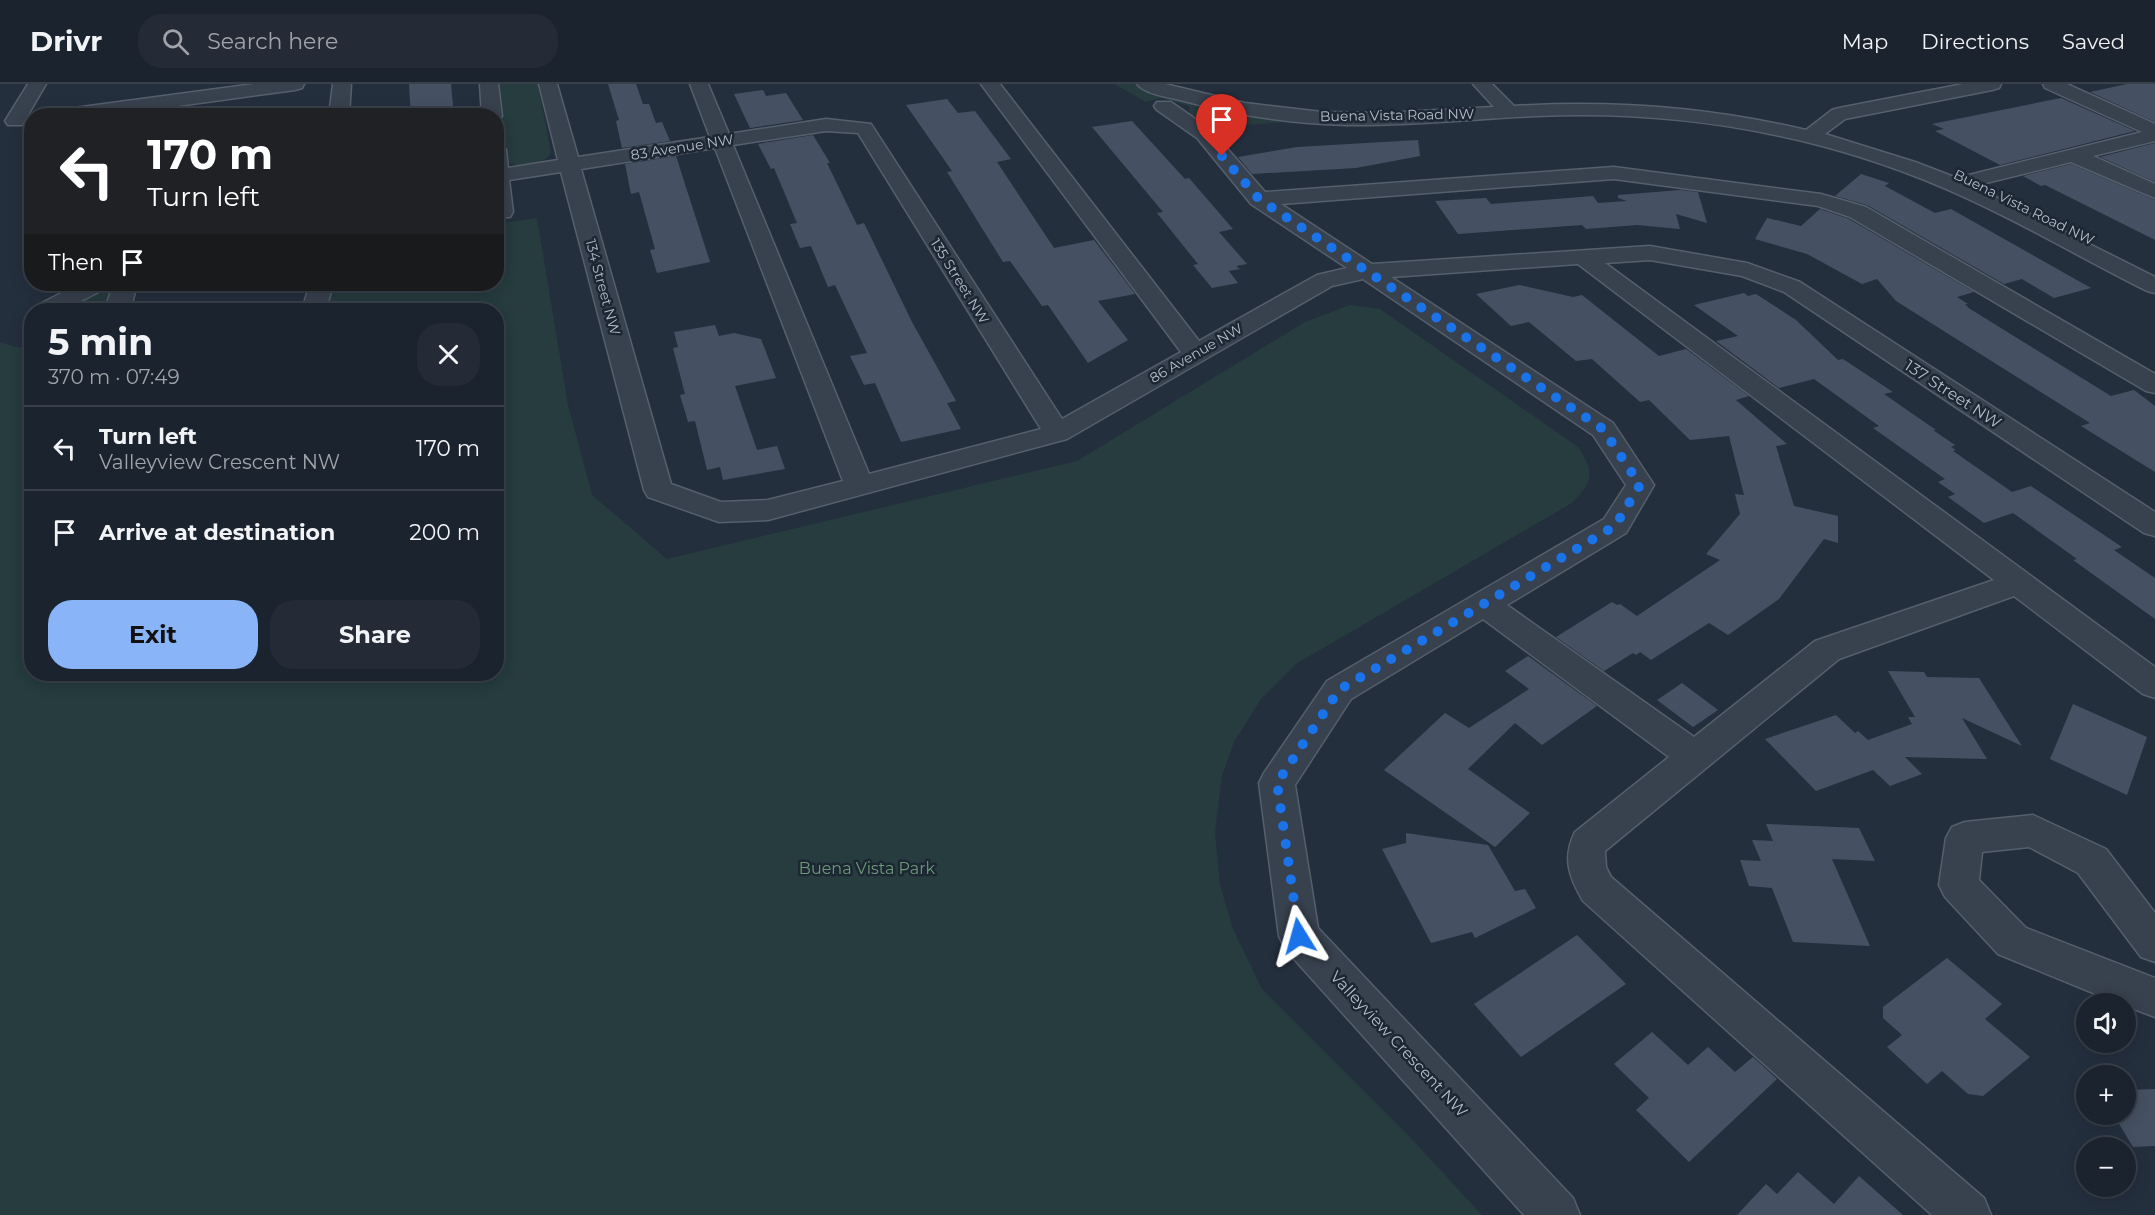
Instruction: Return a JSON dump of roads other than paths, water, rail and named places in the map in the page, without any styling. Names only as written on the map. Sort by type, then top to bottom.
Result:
[{"type":"street","points":[[16,121],[37,84]]},
{"type":"street","points":[[179,107],[295,84]]},
{"type":"street","points":[[340,108],[342,84]]},
{"type":"street","points":[[489,84],[491,108]]},
{"type":"street","name":"134 Street NW","points":[[548,84],[658,490]]},
{"type":"street","points":[[699,84],[860,487]]},
{"type":"street","points":[[990,84],[1196,354]]},
{"type":"street","name":"Buena Vista Road NW","points":[[1146,84],[1278,114],[1348,119],[1504,107]]},
{"type":"street","name":"Buena Vista Road NW","points":[[1179,84],[1231,102],[1352,109],[1504,107],[1645,111],[1813,133],[1896,152],[1972,180],[2155,272]]},
{"type":"street","name":"Buena Vista Road NW","points":[[1482,84],[1504,107]]},
{"type":"street","points":[[1813,133],[1839,114],[1992,84]]},
{"type":"street","points":[[2052,84],[2155,133]]},
{"type":"street","points":[[1203,134],[1231,102]]},
{"type":"street","name":"Valleyview Crescent NW","points":[[1164,106],[1203,134],[1259,199],[1603,429],[1640,485],[1615,526],[1339,690],[1277,783],[1299,936],[1556,1215]]},
{"type":"street","points":[[1258,130],[1313,126],[1348,119]]},
{"type":"street","name":"83 Avenue NW","points":[[504,174],[826,125],[864,128]]},
{"type":"street","name":"135 Street NW","points":[[864,128],[1057,433]]},
{"type":"street","points":[[1203,134],[1225,133]]},
{"type":"street","name":"Buena Vista Road NW","points":[[1813,133],[1964,189],[2155,286]]},
{"type":"street","points":[[1972,180],[2155,133]]},
{"type":"street","points":[[2073,155],[2155,192]]},
{"type":"street","points":[[1259,199],[1614,173],[1821,200],[1858,212],[2155,385]]},
{"type":"street","name":"86 Avenue NW","points":[[658,490],[719,512],[768,510],[1057,433],[1325,280],[1368,271],[1650,253],[1747,270]]},
{"type":"street","points":[[1583,257],[2155,685]]},
{"type":"street","name":"137 Street NW","points":[[1747,270],[1792,287],[2155,526]]},
{"type":"street","points":[[60,303],[83,291]]},
{"type":"street","points":[[1967,1215],[1596,889],[1589,876],[1584,857],[1587,843],[1827,650],[2019,583]]},
{"type":"street","points":[[1484,604],[1695,756]]},
{"type":"street","points":[[2155,944],[2091,861],[2033,831],[1965,838],[1959,885],[2013,941],[2155,998]]},
{"type":"park label","name":"Buena Vista Park","points":[[867,868]]}]
